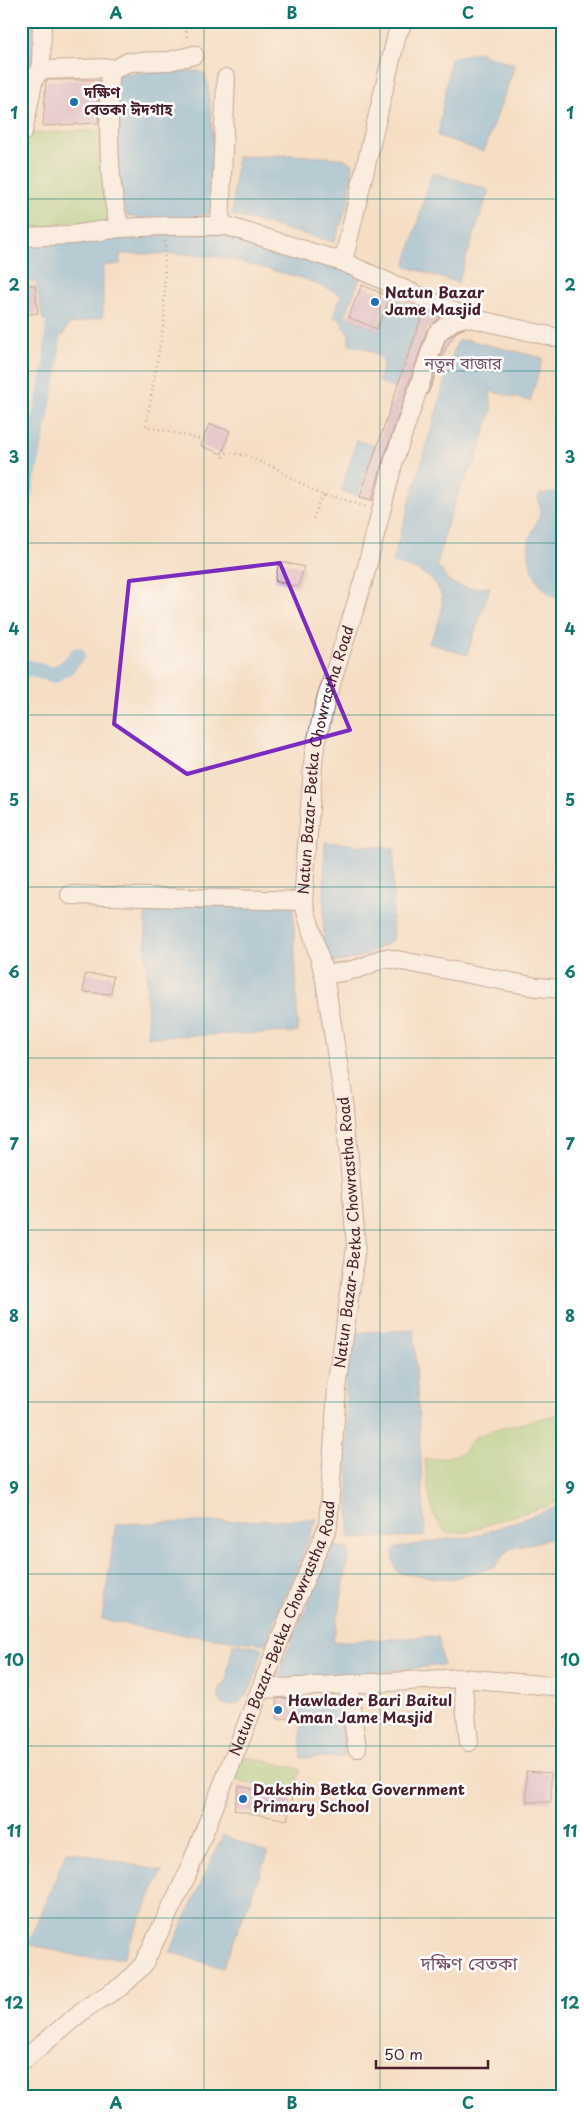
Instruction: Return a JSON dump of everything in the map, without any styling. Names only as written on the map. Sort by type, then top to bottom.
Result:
[{"type":"street","points":[[21,132],[23,132],[34,78],[41,70],[42,21]]},
{"type":"street","points":[[343,262],[397,34],[404,21]]},
{"type":"street","points":[[110,72],[128,62],[168,61],[194,55]]},
{"type":"street","points":[[41,70],[110,68],[112,188],[114,209],[120,228]]},
{"type":"street","points":[[220,226],[226,78]]},
{"type":"street","points":[[21,237],[72,235],[120,228],[226,226],[343,262],[466,317],[563,340]]},
{"type":"street","name":"Natun Bazar-Betka Chowrastha Road","points":[[21,2062],[86,2008],[122,1986],[143,1965],[188,1875],[291,1612],[328,1526],[337,1389],[356,1246],[345,1108],[324,974],[303,901],[314,753],[325,703],[363,582],[378,514],[394,460],[438,333],[454,320],[466,317]]},
{"type":"street","points":[[70,895],[303,901]]},
{"type":"street","points":[[324,974],[344,972],[370,965],[377,959],[386,958],[537,987],[563,989]]},
{"type":"street","points":[[262,1688],[462,1678],[563,1687]]},
{"type":"street","points":[[462,1678],[469,1742]]},
{"type":"street","points":[[348,1684],[357,1748]]},
{"type":"path","points":[[164,254],[164,322],[146,426],[199,439]]},
{"type":"path","points":[[223,457],[228,452],[264,462],[302,485],[324,495],[364,506],[378,514]]},
{"type":"path","points":[[313,519],[319,502],[324,495]]},
{"type":"highlighted area","points":[[280,563],[350,730],[187,774],[114,724],[129,581]]},
{"type":"green space","points":[[107,130],[110,227],[21,233],[21,140],[31,133]]},
{"type":"green space","points":[[563,1413],[563,1499],[468,1532],[446,1533],[434,1516],[428,1489],[425,1459],[437,1459],[462,1454],[475,1437],[491,1431]]},
{"type":"green space","points":[[242,1756],[301,1769],[293,1793],[248,1783],[235,1778]]},
{"type":"water","points":[[21,21],[34,21],[33,60],[21,105]]},
{"type":"water","points":[[478,52],[515,65],[484,152],[438,136],[451,58]]},
{"type":"water","points":[[197,71],[205,74],[208,84],[216,176],[215,206],[209,214],[178,218],[147,219],[127,215],[120,203],[114,95],[119,73]]},
{"type":"water","points":[[290,155],[343,158],[353,164],[349,202],[334,242],[232,215],[237,157]]},
{"type":"water","points":[[432,172],[489,190],[458,283],[405,266]]},
{"type":"water","points":[[230,232],[361,276],[345,316],[378,330],[392,297],[423,311],[395,389],[378,381],[384,362],[377,354],[349,344],[349,333],[342,326],[343,322],[334,317],[341,294],[302,278],[221,257],[187,254],[120,254],[120,264],[103,266],[103,317],[68,325],[63,336],[54,321],[43,320],[36,282],[21,281],[21,240]]},
{"type":"water","points":[[468,340],[543,358],[530,401],[490,391],[492,410],[476,459],[458,493],[445,531],[437,566],[447,579],[456,585],[473,588],[490,587],[467,655],[428,643],[437,627],[441,613],[442,601],[439,590],[433,581],[423,573],[392,563],[455,348],[458,341]]},
{"type":"water","points":[[357,440],[375,446],[358,496],[341,491]]},
{"type":"water","points":[[563,491],[563,601],[548,592],[537,580],[529,559],[529,545],[532,531],[540,515],[538,498],[540,494]]},
{"type":"water","points":[[325,842],[394,848],[392,941],[376,950],[350,960],[323,961]]},
{"type":"water","points":[[145,905],[293,906],[298,1032],[148,1037]]},
{"type":"water","points":[[414,1330],[425,1536],[350,1539],[344,1333]]},
{"type":"water","points":[[563,1505],[563,1541],[550,1539],[509,1549],[495,1567],[450,1579],[403,1574],[397,1571],[394,1563],[393,1551],[396,1548],[446,1539],[472,1537]]},
{"type":"water","points":[[317,1519],[266,1644],[163,1632],[102,1619],[116,1524]]},
{"type":"water","points":[[334,1545],[350,1550],[333,1642],[438,1636],[443,1665],[361,1674],[276,1678]]},
{"type":"water","points":[[233,1645],[263,1648],[255,1677],[246,1696],[239,1702],[231,1705],[222,1704],[218,1696],[221,1686],[225,1685]]},
{"type":"water","points":[[300,1699],[343,1699],[344,1757],[301,1758]]},
{"type":"water","points":[[223,1835],[268,1853],[223,1968],[170,1952]]},
{"type":"water","points":[[67,1851],[162,1871],[123,1958],[82,1957],[29,1944]]},
{"type":"building","name":"দক্ষিণ বেতকা ঈদগাহ","points":[[46,80],[99,80],[98,123],[43,126]]},
{"type":"building","points":[[35,285],[38,313],[21,315],[21,286]]},
{"type":"building","points":[[362,285],[390,297],[377,329],[348,317]]},
{"type":"building","points":[[426,311],[440,317],[427,330],[384,457],[372,500],[360,497],[414,338]]},
{"type":"building","points":[[456,332],[446,347],[428,394],[446,339]]},
{"type":"building","points":[[209,424],[230,431],[222,454],[201,446]]},
{"type":"building","points":[[279,561],[304,567],[298,587],[275,581]]},
{"type":"building","points":[[85,974],[113,976],[111,994],[83,992]]},
{"type":"building","points":[[293,1698],[295,1717],[278,1719],[276,1699]]},
{"type":"building","points":[[526,1771],[551,1773],[551,1802],[527,1802]]},
{"type":"building","name":"Dakshin Betka Government Primary School","points":[[239,1786],[292,1797],[287,1820],[234,1810]]},
{"type":"waterway","points":[[21,510],[51,367],[54,321],[51,301]]},
{"type":"waterway","points":[[21,666],[54,675],[67,667],[77,655]]},
{"type":"place","name":"দক্ষিণ বেতকা ঈদগাহ","points":[[74,102]]},
{"type":"place","name":"Natun Bazar Jame Masjid","points":[[375,302]]},
{"type":"place","name":"Hawlader Bari Baitul Aman Jame Masjid","points":[[278,1710]]},
{"type":"place","name":"Dakshin Betka Government Primary School","points":[[243,1799]]},
{"type":"district","name":"নতুন বাজার","points":[[463,363]]},
{"type":"district","name":"দক্ষিণ বেতকা","points":[[469,1964]]}]
